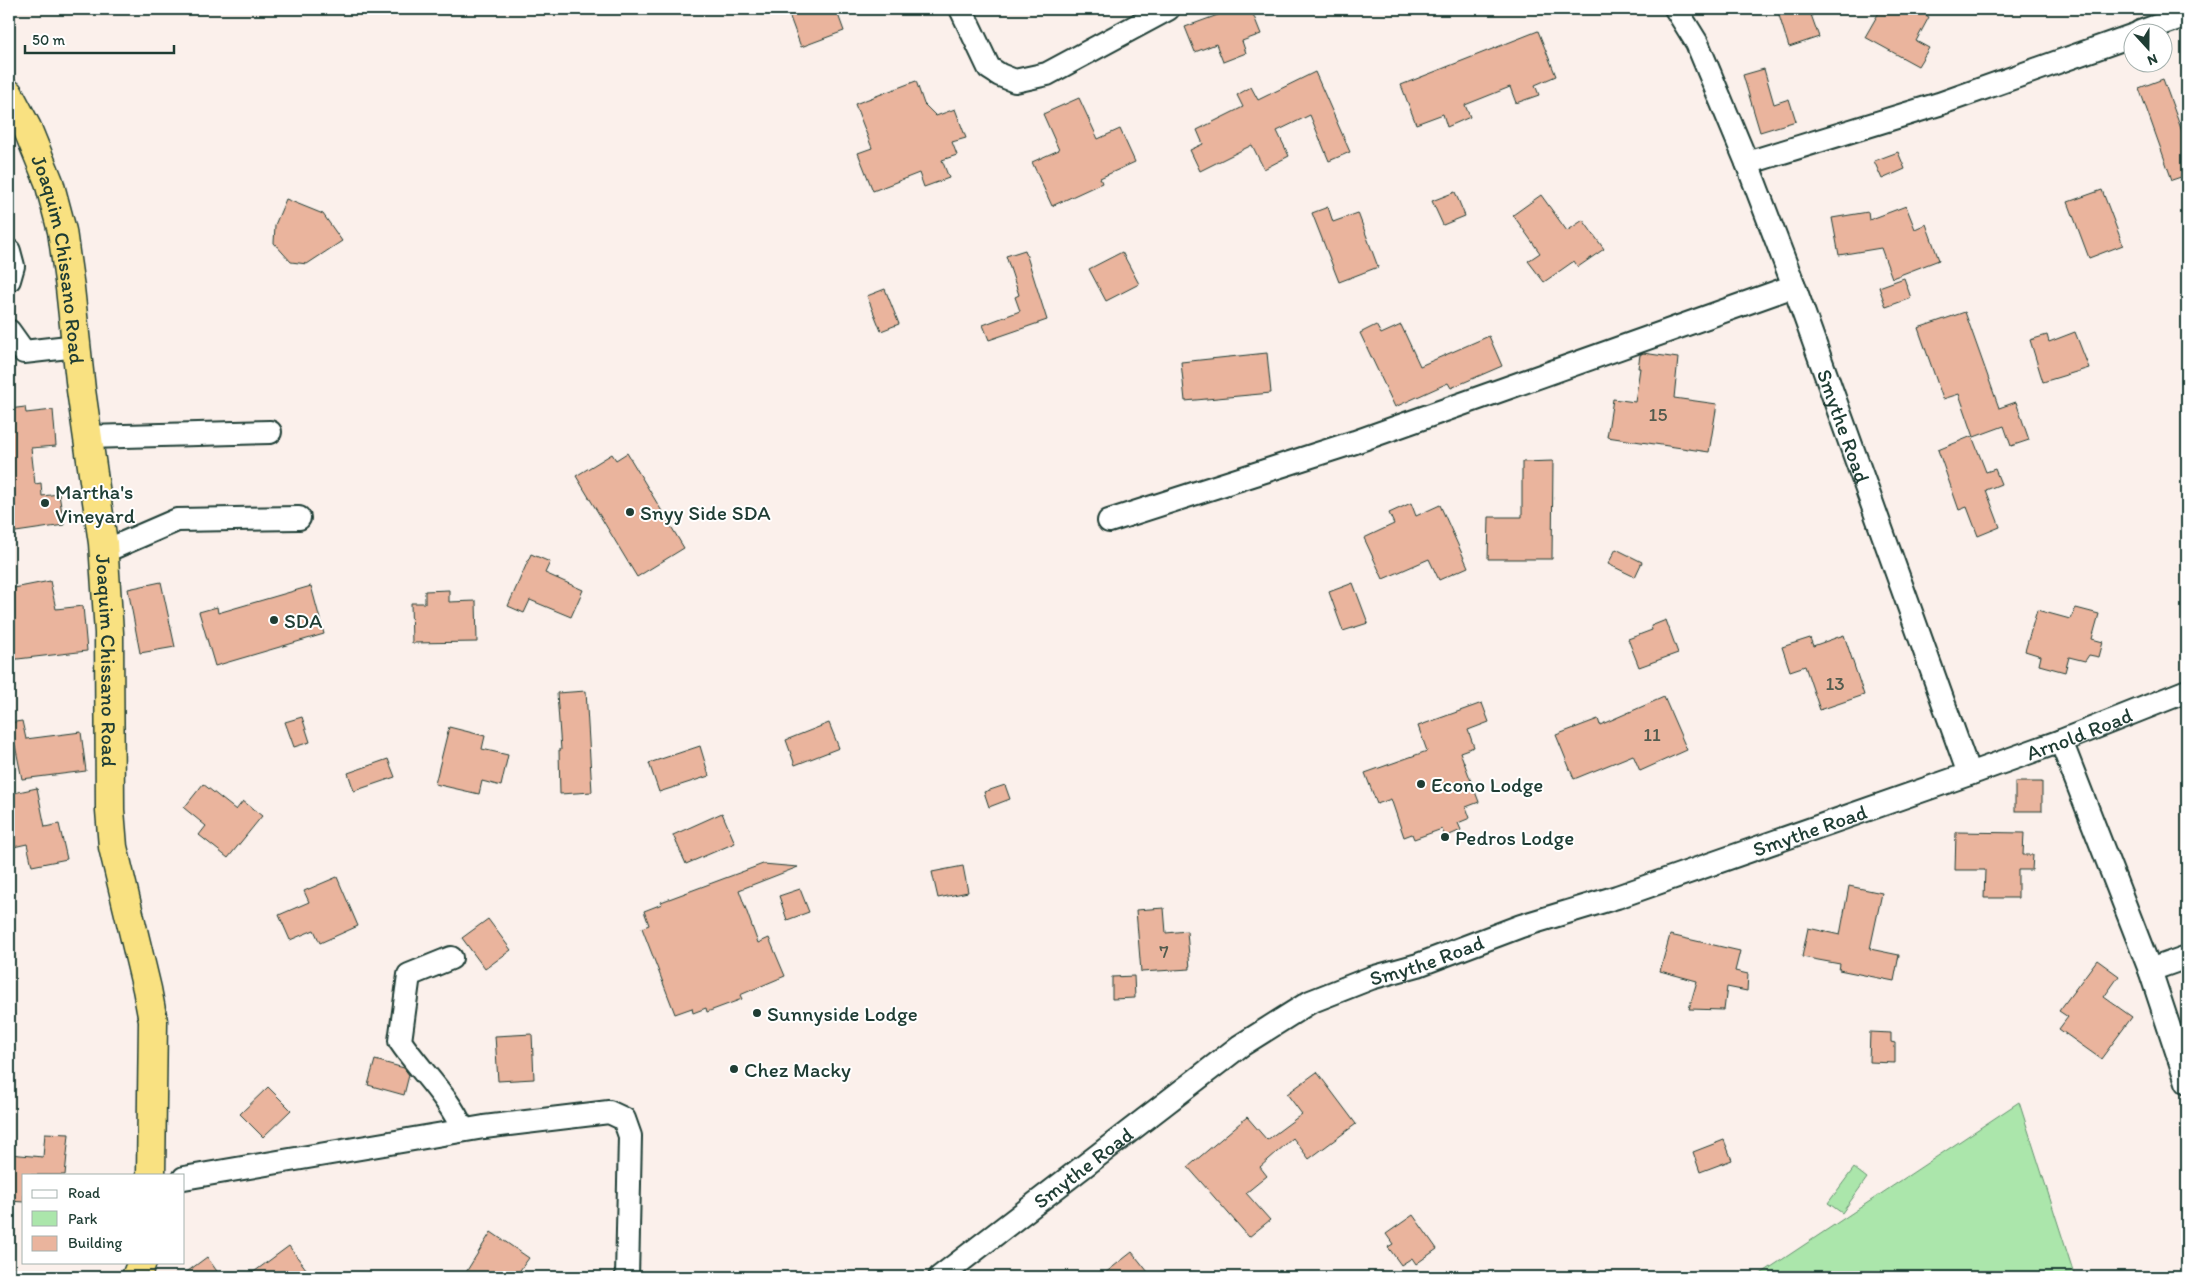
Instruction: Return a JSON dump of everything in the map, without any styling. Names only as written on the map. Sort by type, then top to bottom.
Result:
[{"type":"highway","name":"Joaquim Chissano Road","points":[[9,94],[27,128],[49,182],[62,231],[103,552],[109,633],[110,810],[113,847],[153,1021],[151,1174]]},
{"type":"highway","points":[[136,1277],[141,1264]]},
{"type":"street","points":[[961,9],[989,68],[1015,81],[1047,74],[1168,9]]},
{"type":"street","name":"Smythe Road","points":[[940,1277],[1240,1046],[1310,1002],[1371,978],[1418,965],[1521,926],[1617,897],[1969,774],[1794,286],[1747,163],[1697,43],[1676,9]]},
{"type":"street","points":[[2168,22],[2187,15]]},
{"type":"street","points":[[1747,163],[1939,104],[2124,39]]},
{"type":"street","points":[[9,251],[13,266],[9,280]]},
{"type":"street","points":[[1109,521],[1355,442],[1794,286]]},
{"type":"street","points":[[9,331],[24,352],[77,346]]},
{"type":"street","points":[[88,437],[270,432]]},
{"type":"street","points":[[103,552],[177,520],[299,518]]},
{"type":"street","name":"Arnold Road","points":[[1969,774],[2061,741],[2187,690]]},
{"type":"street","points":[[2061,741],[2150,970],[2187,1082]]},
{"type":"street","points":[[2150,970],[2187,957]]},
{"type":"street","points":[[451,958],[409,975],[400,1041],[416,1065],[456,1114],[463,1130]]},
{"type":"street","points":[[185,1178],[463,1130],[609,1112],[624,1119],[630,1136],[627,1277]]},
{"type":"street","points":[[147,1264],[147,1277]]},
{"type":"green space","points":[[2019,1102],[2075,1277],[1756,1277]]},
{"type":"green space","points":[[1854,1168],[1867,1178],[1842,1213],[1828,1203]]},
{"type":"building","points":[[787,9],[836,9],[844,31],[801,47]]},
{"type":"building","points":[[1234,9],[1251,9],[1261,34],[1242,41],[1246,53],[1223,62],[1216,44],[1195,52],[1185,27]]},
{"type":"building","points":[[1777,9],[1809,9],[1819,37],[1789,47]]},
{"type":"building","points":[[1881,9],[1915,9],[1929,17],[1916,41],[1929,48],[1918,66],[1865,37]]},
{"type":"building","points":[[1538,31],[1556,76],[1535,85],[1539,95],[1516,103],[1510,87],[1465,105],[1470,117],[1447,127],[1443,114],[1416,124],[1401,85]]},
{"type":"building","points":[[1764,69],[1774,104],[1789,99],[1796,121],[1760,132],[1743,75]]},
{"type":"building","points":[[1315,72],[1350,152],[1329,161],[1310,115],[1277,131],[1289,156],[1264,169],[1252,145],[1200,171],[1190,150],[1203,144],[1197,130],[1243,107],[1237,95],[1251,87],[1258,100]]},
{"type":"building","points":[[2163,79],[2187,145],[2187,175],[2172,180],[2139,88]]},
{"type":"building","points":[[916,81],[924,104],[936,116],[955,109],[966,138],[952,142],[957,155],[942,160],[949,178],[924,187],[919,173],[873,191],[858,153],[872,148],[855,104]]},
{"type":"building","points":[[1079,98],[1098,139],[1120,129],[1135,162],[1100,178],[1102,183],[1052,206],[1032,162],[1059,150],[1043,114]]},
{"type":"building","points":[[1898,152],[1905,169],[1882,179],[1874,161]]},
{"type":"building","points":[[2102,190],[2123,245],[2089,258],[2068,202]]},
{"type":"building","points":[[1455,192],[1465,216],[1443,225],[1432,201]]},
{"type":"building","points":[[1541,195],[1567,231],[1583,220],[1604,249],[1578,267],[1574,261],[1544,282],[1528,261],[1540,253],[1513,215]]},
{"type":"building","points":[[286,199],[323,214],[342,241],[307,264],[291,262],[274,243],[275,225]]},
{"type":"building","points":[[1906,206],[1915,229],[1926,224],[1939,260],[1892,278],[1881,248],[1839,255],[1832,218],[1868,212],[1869,220]]},
{"type":"building","points":[[1328,207],[1333,222],[1358,213],[1378,267],[1339,282],[1312,213]]},
{"type":"building","points":[[1025,250],[1047,320],[989,340],[983,325],[1020,311],[1015,297],[1019,295],[1006,256]]},
{"type":"building","points":[[1122,252],[1139,284],[1106,301],[1089,269]]},
{"type":"building","points":[[1904,278],[1911,298],[1886,307],[1879,287]]},
{"type":"building","points":[[885,289],[899,324],[881,331],[867,296]]},
{"type":"building","points":[[1965,312],[1999,408],[2016,402],[2029,440],[2011,446],[2004,426],[1974,437],[1959,394],[1943,399],[1918,328]]},
{"type":"building","points":[[1376,325],[1381,334],[1401,325],[1420,366],[1489,336],[1502,366],[1451,388],[1448,383],[1395,407],[1360,333]]},
{"type":"building","points":[[2075,332],[2089,368],[2043,382],[2030,340],[2047,335],[2049,342]]},
{"type":"building","points":[[1267,353],[1271,393],[1185,401],[1181,362]]},
{"type":"building","points":[[1643,353],[1678,358],[1674,398],[1717,404],[1709,452],[1607,437],[1613,399],[1635,402],[1640,355]]},
{"type":"building","points":[[25,407],[26,413],[53,410],[56,446],[31,448],[35,484],[41,483],[42,496],[59,494],[64,525],[9,533],[9,409]]},
{"type":"building","points":[[1972,436],[1986,472],[1995,469],[2001,484],[1986,490],[2000,527],[1978,536],[1967,507],[1959,510],[1938,450]]},
{"type":"building","name":"Snyy Side SDA","points":[[627,453],[684,548],[637,577],[576,476],[612,454],[616,460]]},
{"type":"building","points":[[1553,461],[1552,559],[1488,559],[1489,517],[1522,517],[1522,462]]},
{"type":"building","points":[[1411,503],[1416,516],[1440,505],[1468,567],[1439,580],[1429,559],[1383,579],[1364,538],[1394,524],[1389,513]]},
{"type":"building","points":[[1616,549],[1642,562],[1635,577],[1608,564]]},
{"type":"building","points":[[531,554],[550,562],[545,573],[583,590],[571,617],[530,600],[524,613],[508,606]]},
{"type":"building","points":[[50,581],[56,609],[83,606],[87,651],[9,660],[9,589]]},
{"type":"building","points":[[161,582],[175,647],[140,653],[128,589]]},
{"type":"building","points":[[1353,583],[1368,623],[1343,631],[1329,592]]},
{"type":"building","name":"SDA","points":[[311,586],[324,634],[215,666],[199,612],[217,607],[218,613]]},
{"type":"building","points":[[449,590],[449,602],[476,601],[477,642],[412,643],[411,603],[425,603],[425,591]]},
{"type":"building","points":[[2076,608],[2099,614],[2092,639],[2103,642],[2099,657],[2089,655],[2085,661],[2069,657],[2065,672],[2039,665],[2041,656],[2025,651],[2037,610],[2070,619]]},
{"type":"building","points":[[1666,620],[1678,653],[1639,667],[1628,639],[1652,630],[1651,626]]},
{"type":"building","points":[[1844,635],[1864,695],[1820,710],[1805,666],[1790,671],[1782,647],[1810,638],[1813,646]]},
{"type":"building","points":[[586,691],[592,792],[560,794],[559,750],[561,750],[557,693]]},
{"type":"building","points":[[1664,697],[1687,750],[1640,771],[1633,755],[1574,779],[1556,735],[1598,719],[1600,725]]},
{"type":"building","name":"Econo Lodge","points":[[1482,703],[1489,722],[1468,730],[1474,747],[1460,752],[1479,802],[1466,807],[1470,818],[1458,823],[1461,830],[1445,837],[1442,829],[1414,839],[1412,834],[1404,837],[1391,799],[1377,804],[1365,773],[1427,751],[1418,726]]},
{"type":"building","points":[[302,717],[310,742],[294,747],[285,722]]},
{"type":"building","points":[[22,721],[26,739],[81,732],[86,771],[22,779],[15,745],[9,746],[9,723]]},
{"type":"building","points":[[829,723],[839,748],[795,765],[786,740]]},
{"type":"building","points":[[449,727],[485,736],[482,749],[508,755],[501,786],[482,781],[479,794],[435,784]]},
{"type":"building","points":[[700,746],[709,776],[659,792],[649,763]]},
{"type":"building","points":[[388,759],[395,777],[354,791],[348,773]]},
{"type":"building","points":[[2015,782],[2042,782],[2042,811],[2015,811]]},
{"type":"building","points":[[203,784],[236,810],[243,801],[262,816],[228,858],[199,835],[206,826],[184,808]]},
{"type":"building","points":[[1005,785],[1010,799],[989,807],[984,792]]},
{"type":"building","points":[[37,788],[45,827],[59,824],[67,859],[32,866],[27,844],[9,848],[9,794]]},
{"type":"building","points":[[722,813],[735,843],[686,864],[673,835]]},
{"type":"building","points":[[1956,832],[2024,833],[2023,855],[2033,855],[2032,870],[2018,870],[2018,898],[1984,898],[1985,870],[1955,870]]},
{"type":"building","points":[[763,864],[798,867],[739,890],[758,943],[769,938],[785,976],[740,995],[742,999],[707,1012],[706,1008],[693,1013],[692,1008],[675,1014],[642,928],[649,925],[644,911],[662,904],[661,902]]},
{"type":"building","points":[[963,866],[968,892],[938,898],[932,872]]},
{"type":"building","points":[[337,877],[358,926],[320,943],[314,930],[290,940],[279,915],[309,902],[304,891]]},
{"type":"building","points":[[1849,886],[1882,893],[1870,949],[1899,955],[1894,981],[1839,970],[1840,964],[1802,957],[1808,928],[1840,935]]},
{"type":"building","points":[[800,889],[809,912],[787,920],[779,896]]},
{"type":"building","points":[[1164,908],[1166,933],[1187,931],[1190,969],[1141,972],[1136,910]]},
{"type":"building","points":[[488,919],[511,950],[485,969],[462,938]]},
{"type":"building","points":[[1670,935],[1740,951],[1735,971],[1748,974],[1747,991],[1727,987],[1724,1010],[1689,1009],[1697,981],[1660,971]]},
{"type":"building","points":[[2097,960],[2119,976],[2104,997],[2132,1017],[2101,1059],[2059,1029],[2068,1017],[2059,1011]]},
{"type":"building","points":[[1134,976],[1135,998],[1112,999],[1112,977]]},
{"type":"building","points":[[1870,1032],[1891,1033],[1891,1042],[1895,1043],[1895,1063],[1869,1062]]},
{"type":"building","points":[[532,1034],[534,1079],[498,1081],[495,1036]]},
{"type":"building","points":[[375,1060],[404,1068],[409,1075],[404,1095],[368,1085]]},
{"type":"building","points":[[1317,1072],[1356,1124],[1309,1159],[1293,1138],[1260,1167],[1267,1176],[1246,1193],[1270,1220],[1249,1237],[1188,1167],[1247,1117],[1267,1140],[1302,1114],[1287,1094]]},
{"type":"building","points":[[268,1087],[291,1110],[263,1137],[240,1114]]},
{"type":"building","points":[[45,1133],[69,1134],[65,1174],[22,1174],[22,1202],[9,1201],[9,1154],[43,1157]]},
{"type":"building","points":[[1724,1140],[1732,1160],[1700,1172],[1693,1152]]},
{"type":"building","points":[[1413,1215],[1437,1249],[1416,1264],[1412,1258],[1401,1265],[1388,1247],[1393,1244],[1386,1234]]},
{"type":"building","points":[[491,1232],[529,1258],[515,1277],[463,1277]]},
{"type":"building","points":[[289,1246],[312,1277],[247,1277]]},
{"type":"building","points":[[1132,1252],[1152,1277],[1100,1277]]},
{"type":"building","points":[[207,1257],[221,1277],[180,1277]]},
{"type":"place","name":"Martha's Vineyard","points":[[45,503]]},
{"type":"place","name":"Snyy Side SDA","points":[[630,512]]},
{"type":"place","name":"SDA","points":[[274,620]]},
{"type":"place","name":"Econo Lodge","points":[[1421,784]]},
{"type":"place","name":"Pedros Lodge","points":[[1445,837]]},
{"type":"place","name":"Sunnyside Lodge","points":[[757,1013]]},
{"type":"place","name":"Chez Macky","points":[[734,1069]]}]
